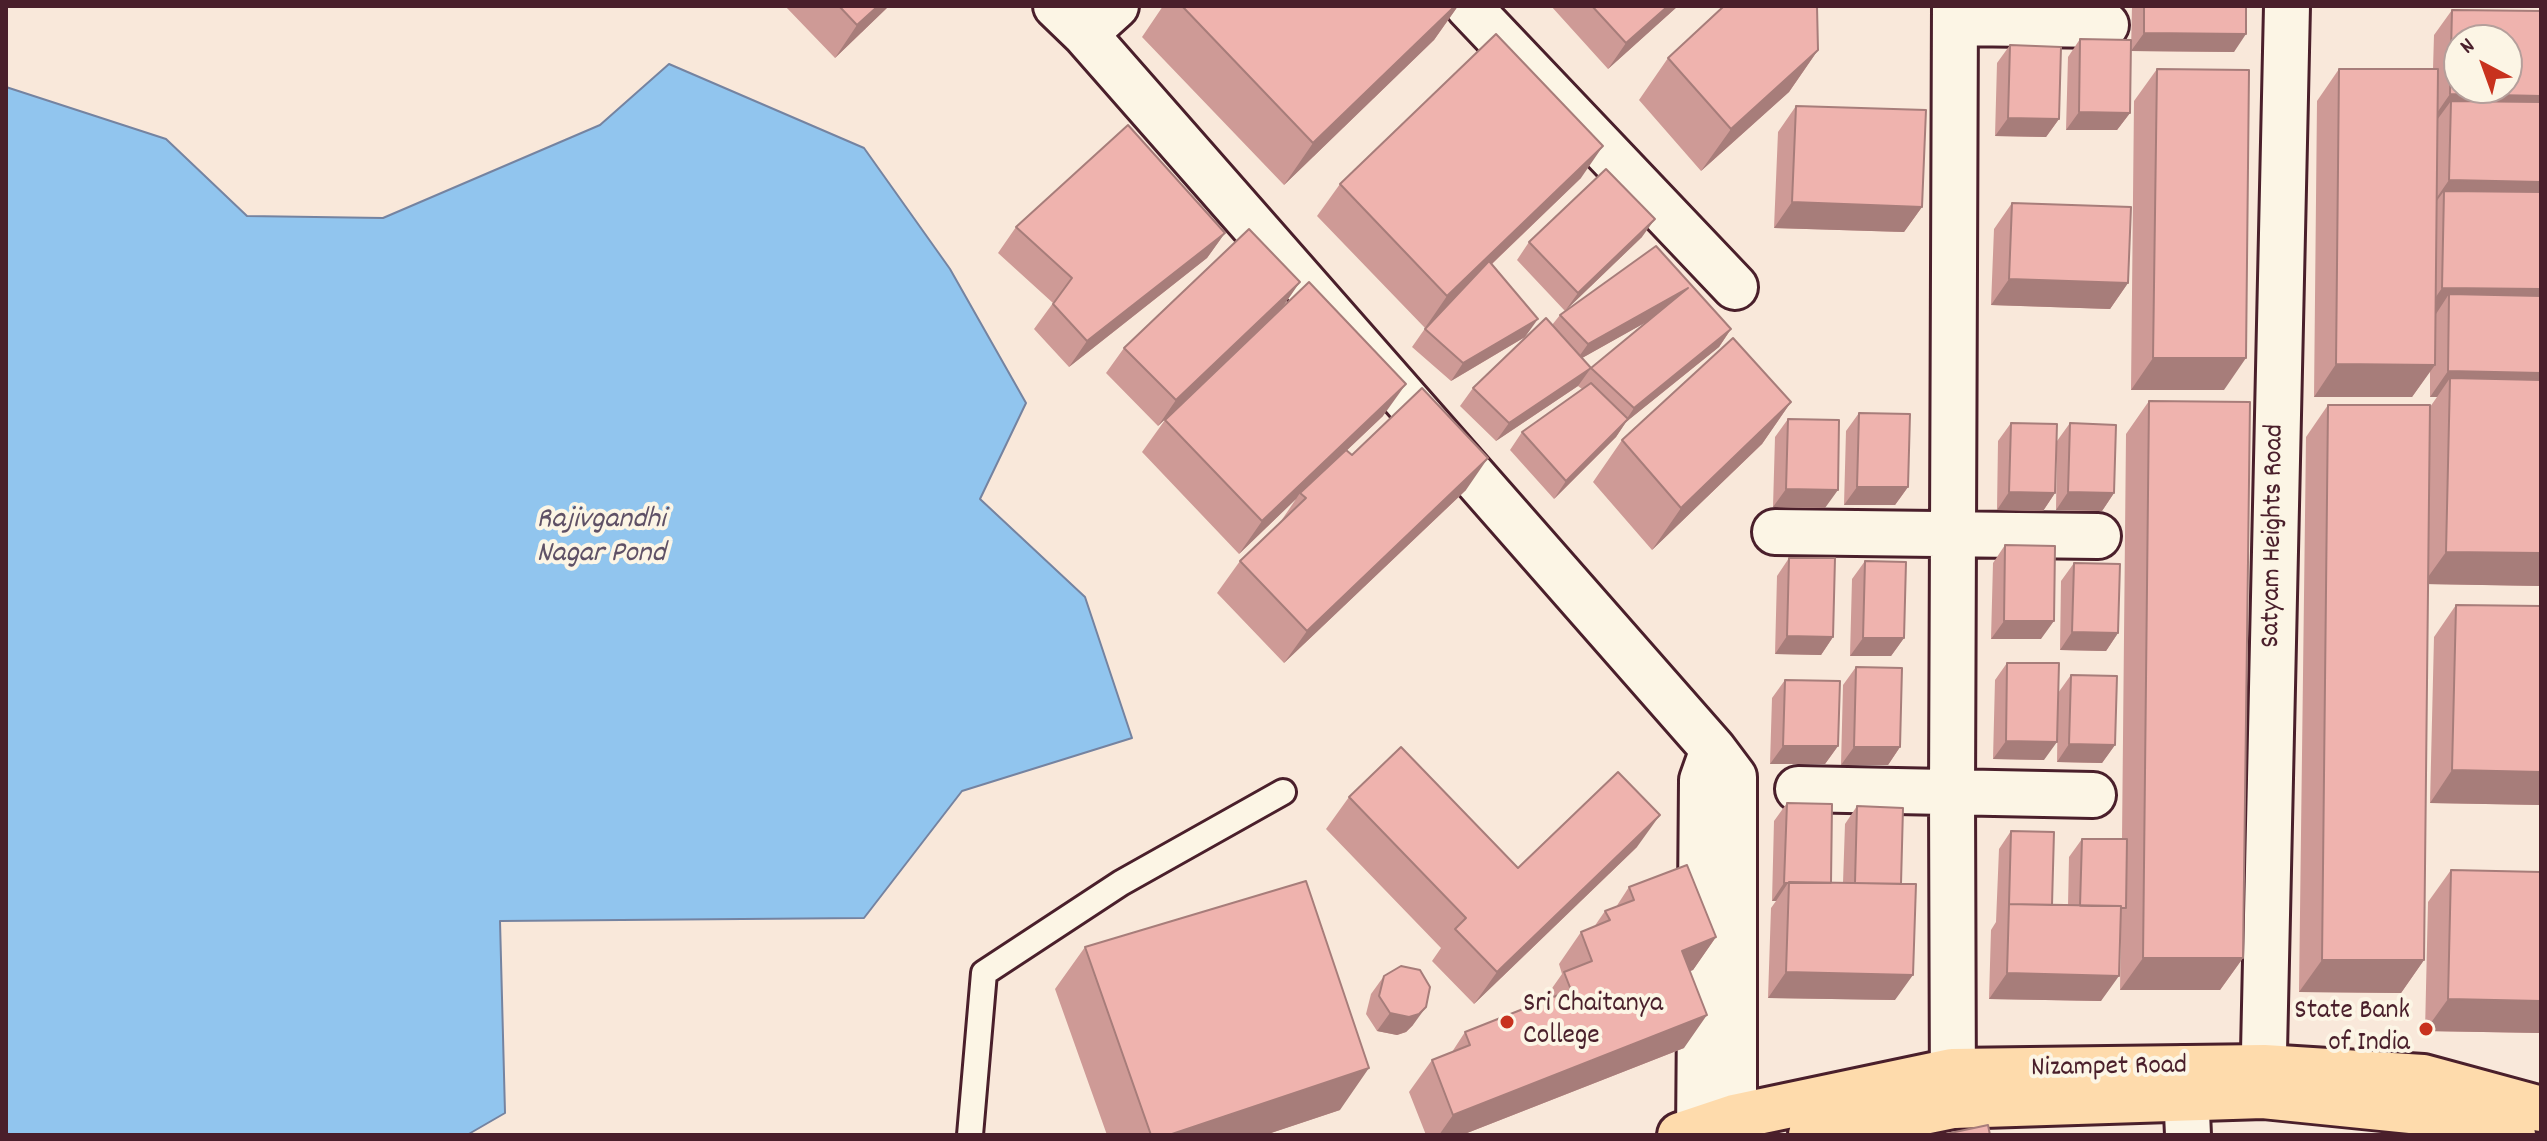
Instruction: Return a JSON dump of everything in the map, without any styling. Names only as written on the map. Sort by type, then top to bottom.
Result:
[{"type":"main road","name":"Nizampet Road","points":[[1710,1130],[1953,1088],[2186,1100],[2264,1082],[2421,1108],[2513,1135]]},
{"type":"main road","name":"Nizampet Road","points":[[1811,1135],[1953,1088]]},
{"type":"main road","name":"Nizampet Road","points":[[2421,1108],[2541,1109]]},
{"type":"street","points":[[1468,6],[1735,287]]},
{"type":"street","name":"Satyam Heights Road","points":[[2264,1082],[2287,6]]},
{"type":"street","points":[[1086,15],[1713,749],[1702,780],[1710,1130]]},
{"type":"street","points":[[1953,1088],[1955,15],[2106,25]]},
{"type":"street","points":[[1775,532],[2098,536]]},
{"type":"street","points":[[1798,789],[2093,795]]},
{"type":"lane","points":[[970,1135],[984,973],[1121,883],[1283,792]]},
{"type":"water","name":"Rajivgandhi Nagar Pond","points":[[669,64],[864,148],[950,269],[1026,403],[980,499],[1085,597],[1132,738],[962,791],[864,918],[500,921],[505,1113],[467,1135],[6,1135],[6,87],[166,139],[247,216],[383,218],[600,125]]},
{"type":"building","points":[[839,6],[878,6],[857,25]]},
{"type":"building","points":[[1182,6],[1455,6],[1313,143]]},
{"type":"building","points":[[1592,6],[1668,6],[1626,43]]},
{"type":"building","points":[[1724,6],[1817,6],[1818,50],[1731,129],[1668,58]]},
{"type":"building","points":[[2144,6],[2246,6],[2246,34],[2144,33]]},
{"type":"building","points":[[2452,10],[2541,11],[2541,96],[2523,96],[2523,24],[2452,24]]},
{"type":"building","points":[[1496,34],[1603,146],[1447,296],[1340,184]]},
{"type":"building","points":[[2080,39],[2131,40],[2130,113],[2079,112]]},
{"type":"building","points":[[2010,45],[2061,47],[2059,119],[2008,118]]},
{"type":"building","points":[[2157,69],[2249,70],[2246,358],[2153,358]]},
{"type":"building","points":[[2339,69],[2438,69],[2435,365],[2336,364]]},
{"type":"building","points":[[2541,102],[2541,182],[2449,180],[2451,104]]},
{"type":"building","points":[[1796,106],[1926,110],[1922,207],[1792,202]]},
{"type":"building","points":[[1128,125],[1225,233],[1087,341],[1053,304],[1072,278],[1016,227]]},
{"type":"building","points":[[1606,169],[1655,219],[1578,293],[1529,242]]},
{"type":"building","points":[[2444,191],[2541,192],[2541,289],[2442,288]]},
{"type":"building","points":[[2012,203],[2131,207],[2128,283],[2009,279]]},
{"type":"building","points":[[1249,229],[1300,282],[1176,400],[1124,348]]},
{"type":"building","points":[[1656,246],[1731,329],[1634,408],[1591,368],[1688,288],[1588,344],[1560,315]]},
{"type":"building","points":[[1489,261],[1538,319],[1463,363],[1425,329]]},
{"type":"building","points":[[1309,282],[1406,384],[1262,521],[1165,420]]},
{"type":"building","points":[[2449,294],[2541,296],[2541,373],[2448,371]]},
{"type":"building","points":[[1546,318],[1591,368],[1509,423],[1473,388]]},
{"type":"building","points":[[1733,338],[1791,402],[1681,508],[1622,440]]},
{"type":"building","points":[[2450,378],[2541,380],[2541,553],[2446,552]]},
{"type":"building","points":[[1591,383],[1628,419],[1566,481],[1522,432]]},
{"type":"building","points":[[1422,388],[1488,458],[1307,631],[1240,561],[1306,498],[1300,493],[1346,450],[1352,455]]},
{"type":"building","points":[[2149,401],[2250,402],[2243,958],[2143,958]]},
{"type":"building","points":[[2328,405],[2430,405],[2424,960],[2322,960]]},
{"type":"building","points":[[1859,413],[1910,414],[1908,487],[1857,487]]},
{"type":"building","points":[[1788,419],[1839,420],[1838,490],[1786,489]]},
{"type":"building","points":[[2011,423],[2057,424],[2055,493],[2009,492]]},
{"type":"building","points":[[2070,423],[2116,425],[2114,493],[2068,492]]},
{"type":"building","points":[[2005,545],[2055,546],[2054,621],[2004,621]]},
{"type":"building","points":[[1789,558],[1835,558],[1833,637],[1787,636]]},
{"type":"building","points":[[1865,561],[1906,562],[1904,638],[1863,638]]},
{"type":"building","points":[[2074,563],[2120,564],[2118,633],[2072,632]]},
{"type":"building","points":[[2456,605],[2541,606],[2541,772],[2452,770]]},
{"type":"building","points":[[2007,663],[2059,663],[2057,742],[2006,741]]},
{"type":"building","points":[[1856,667],[1902,668],[1900,747],[1854,747]]},
{"type":"building","points":[[2071,675],[2117,676],[2115,745],[2069,744]]},
{"type":"building","points":[[1785,680],[1840,681],[1838,746],[1783,746]]},
{"type":"building","points":[[1401,747],[1518,868],[1618,772],[1660,815],[1497,972],[1455,929],[1466,918],[1349,797]]},
{"type":"building","points":[[1787,803],[1832,804],[1831,883],[1784,883]]},
{"type":"building","points":[[1857,806],[1903,808],[1901,884],[1855,883]]},
{"type":"building","points":[[2011,831],[2054,832],[2052,905],[2009,904]]},
{"type":"building","points":[[2082,839],[2127,839],[2126,908],[2080,906]]},
{"type":"building","points":[[1687,865],[1716,937],[1682,951],[1707,1015],[1453,1115],[1432,1060],[1470,1045],[1465,1032],[1571,990],[1564,972],[1592,961],[1581,932],[1610,920],[1605,911],[1634,900],[1629,887]]},
{"type":"building","points":[[2451,870],[2541,872],[2541,1001],[2448,999]]},
{"type":"building","points":[[1306,881],[1369,1068],[1169,1135],[1151,1135],[1085,947]]},
{"type":"building","points":[[1789,882],[1916,884],[1913,975],[1786,972]]},
{"type":"building","points":[[2009,904],[2121,906],[2119,976],[2007,973]]},
{"type":"building","points":[[1401,966],[1420,970],[1430,987],[1426,1007],[1419,1014],[1409,1017],[1390,1013],[1379,996],[1384,976]]},
{"type":"building","points":[[1988,1125],[1990,1135],[1941,1135]]},
{"type":"place","name":"Sri Chaitanya College","points":[[1507,1022]]},
{"type":"place","name":"State Bank of India","points":[[2426,1029]]}]
